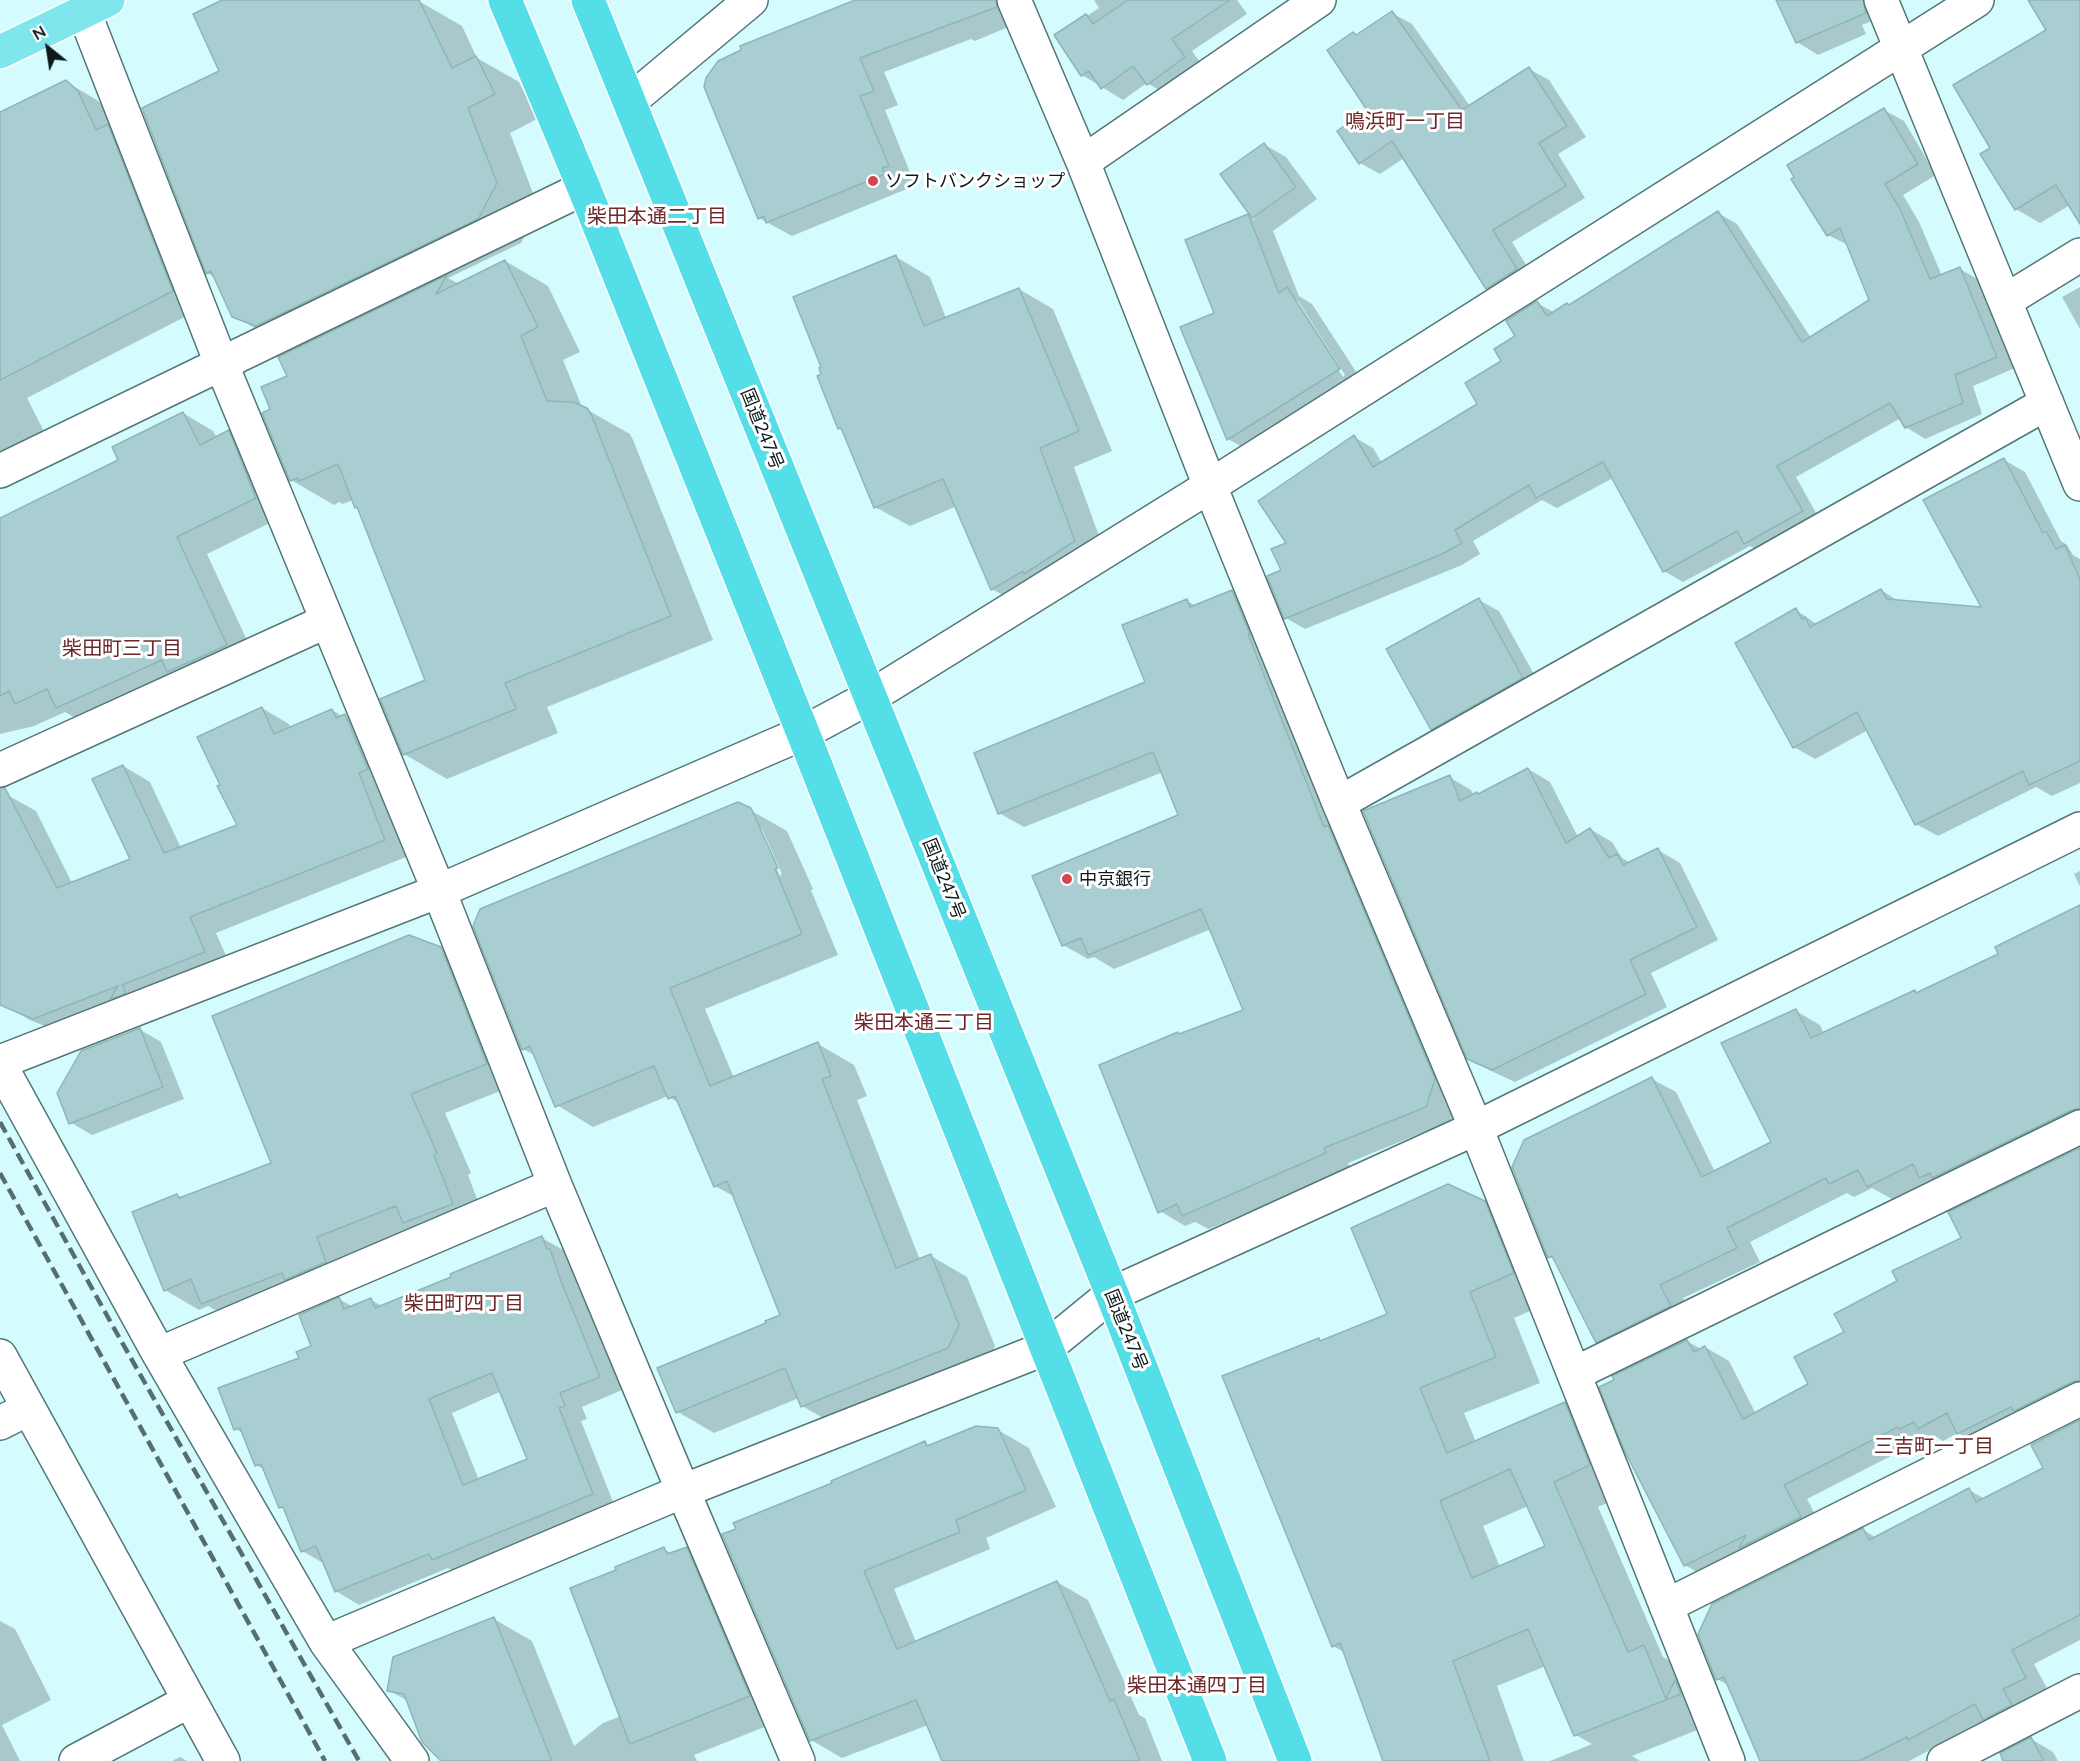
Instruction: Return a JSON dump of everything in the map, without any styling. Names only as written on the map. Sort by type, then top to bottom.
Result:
[{"type":"highway","points":[[506,0],[803,733],[1210,1761]]},
{"type":"highway","name":"国道247号","points":[[588,0],[1112,1294],[1295,1761]]},
{"type":"main road","points":[[0,52],[96,6]]},
{"type":"street","points":[[630,101],[751,0]]},
{"type":"street","points":[[1014,0],[1083,162],[1210,486],[1339,802],[1476,1128],[1728,1761]]},
{"type":"street","points":[[1083,162],[1319,0]]},
{"type":"street","points":[[1881,0],[2080,484]]},
{"type":"street","points":[[412,1761],[326,1642],[159,1354],[0,1063],[439,891],[803,733],[870,697],[1210,486],[1977,0]]},
{"type":"street","points":[[96,6],[221,363],[439,891],[555,1185],[798,1761]]},
{"type":"street","points":[[0,471],[584,188]]},
{"type":"street","points":[[2005,301],[2080,255]]},
{"type":"street","points":[[1339,802],[2047,403]]},
{"type":"street","points":[[0,770],[327,621]]},
{"type":"street","points":[[326,1642],[683,1491],[1046,1348],[1112,1294],[1476,1128],[2080,829]]},
{"type":"street","points":[[1574,1374],[2080,1127]]},
{"type":"street","points":[[159,1354],[555,1185]]},
{"type":"street","points":[[0,1356],[14,1416],[189,1701],[223,1761]]},
{"type":"street","points":[[1666,1606],[2080,1399]]},
{"type":"street","points":[[1944,1761],[2080,1691]]},
{"type":"street","points":[[76,1761],[189,1701]]},
{"type":"building","points":[[222,0],[419,0],[452,68],[476,56],[495,94],[468,108],[497,183],[478,219],[256,326],[232,317],[211,271],[206,274],[142,108],[219,71],[193,14]]},
{"type":"building","points":[[855,0],[996,0],[997,7],[860,58],[874,91],[860,96],[889,166],[882,168],[885,174],[766,223],[764,216],[758,219],[704,87],[706,78],[718,61],[741,50],[740,46]]},
{"type":"building","points":[[1128,0],[1230,0],[1172,39],[1185,57],[1147,85],[1133,66],[1101,89],[1089,71],[1081,76],[1054,35],[1086,14],[1093,24]]},
{"type":"building","points":[[1776,0],[1863,0],[1866,13],[1796,43]]},
{"type":"building","points":[[2028,0],[2080,0],[2080,224],[2056,185],[2015,210],[1980,154],[1990,148],[1953,85],[2046,30]]},
{"type":"building","points":[[1392,11],[1462,110],[1529,67],[1567,126],[1539,143],[1566,186],[1493,230],[1517,269],[1486,289],[1392,141],[1359,164],[1337,131],[1367,110],[1327,50],[1353,32],[1356,35]]},
{"type":"building","points":[[66,80],[78,91],[96,130],[108,124],[173,291],[0,380],[0,112]]},
{"type":"building","points":[[1884,108],[1918,164],[1885,184],[1900,209],[1930,279],[1960,267],[1997,357],[1955,375],[1963,403],[1905,428],[1890,403],[1777,466],[1803,511],[1744,544],[1737,531],[1663,572],[1603,462],[1536,498],[1529,485],[1455,530],[1462,543],[1442,554],[1284,619],[1267,576],[1281,570],[1271,549],[1286,543],[1258,501],[1354,435],[1373,467],[1477,404],[1465,383],[1501,361],[1494,349],[1515,336],[1506,321],[1537,301],[1547,316],[1567,303],[1569,305],[1718,211],[1802,342],[1869,300],[1840,228],[1827,236],[1791,179],[1794,177],[1787,165]]},
{"type":"building","points":[[1264,143],[1296,187],[1252,218],[1220,174]]},
{"type":"building","points":[[1248,214],[1279,293],[1287,287],[1340,369],[1227,440],[1180,327],[1214,313],[1185,240]]},
{"type":"building","points":[[896,255],[924,326],[1019,288],[1079,431],[1040,448],[1075,541],[1024,574],[1023,571],[991,590],[943,479],[874,508],[817,376],[821,374],[819,368],[821,367],[793,297]]},
{"type":"building","points":[[505,260],[538,327],[521,336],[547,401],[573,402],[587,408],[591,414],[671,616],[505,683],[516,709],[403,755],[380,699],[425,680],[338,464],[299,481],[298,478],[290,481],[262,413],[270,409],[261,387],[287,376],[278,357],[447,275],[436,294]]},
{"type":"building","points":[[183,412],[200,445],[229,430],[256,498],[177,537],[227,645],[167,672],[162,660],[56,708],[47,689],[15,704],[9,691],[0,696],[0,518],[118,460],[112,447]]},
{"type":"building","points":[[2004,458],[2043,533],[2046,531],[2056,549],[2065,545],[2080,579],[2080,761],[2029,785],[2023,771],[1915,825],[1857,712],[1793,748],[1735,643],[1796,608],[1802,619],[1805,617],[1810,627],[1881,589],[1887,599],[1981,607],[1923,500]]},
{"type":"building","points":[[1232,590],[1324,827],[1328,825],[1435,1079],[1426,1107],[1324,1148],[1326,1153],[1182,1216],[1177,1204],[1158,1213],[1099,1065],[1178,1032],[1179,1034],[1243,1010],[1201,909],[1088,955],[1081,938],[1062,946],[1032,876],[1178,815],[1153,752],[998,814],[974,753],[1145,682],[1122,625],[1187,599],[1190,607]]},
{"type":"building","points":[[1479,598],[1523,678],[1431,730],[1386,649]]},
{"type":"building","points":[[262,707],[274,734],[332,709],[336,718],[345,714],[368,769],[359,773],[385,840],[190,917],[205,952],[122,985],[126,993],[110,999],[118,986],[33,1019],[0,1005],[0,788],[5,788],[57,888],[130,859],[92,779],[123,765],[164,853],[237,825],[217,786],[220,785],[197,737]]},
{"type":"building","points":[[1528,768],[1566,843],[1590,828],[1609,858],[1617,854],[1623,865],[1658,848],[1697,927],[1630,960],[1646,994],[1492,1070],[1467,1059],[1363,811],[1450,775],[1460,801]]},
{"type":"building","points":[[738,802],[751,808],[778,868],[775,869],[802,934],[670,988],[710,1086],[818,1042],[831,1076],[822,1079],[896,1268],[931,1254],[959,1325],[948,1348],[801,1407],[785,1368],[676,1413],[657,1368],[766,1323],[765,1321],[780,1315],[727,1181],[714,1187],[675,1096],[668,1099],[654,1066],[555,1107],[530,1046],[522,1050],[473,926],[480,909]]},
{"type":"building","points":[[2080,905],[2080,1108],[1932,1178],[1930,1173],[1919,1178],[1913,1164],[1867,1187],[1858,1170],[1829,1184],[1826,1178],[1727,1228],[1737,1248],[1660,1285],[1671,1306],[1596,1343],[1552,1256],[1548,1258],[1512,1167],[1524,1140],[1652,1077],[1702,1177],[1771,1142],[1721,1043],[1796,1009],[1811,1038],[1915,990],[1916,993],[1998,954],[1995,947]]},
{"type":"building","points":[[409,935],[441,947],[487,1064],[411,1094],[437,1153],[434,1155],[453,1204],[403,1223],[396,1206],[317,1237],[326,1262],[285,1280],[282,1273],[201,1304],[191,1279],[164,1291],[132,1212],[177,1194],[179,1198],[271,1163],[212,1016]]},
{"type":"building","points":[[140,1028],[163,1087],[69,1124],[57,1093],[81,1051]]},
{"type":"building","points":[[2080,1148],[2080,1380],[2014,1411],[2011,1407],[1957,1434],[1947,1413],[1918,1429],[1914,1422],[1900,1429],[1898,1427],[1784,1485],[1801,1517],[1739,1548],[1746,1535],[1684,1566],[1624,1450],[1599,1387],[1614,1380],[1612,1376],[1687,1340],[1694,1352],[1705,1346],[1743,1419],[1808,1384],[1794,1357],[1844,1332],[1834,1314],[1897,1281],[1892,1271],[1961,1238],[1948,1212]]},
{"type":"building","points":[[1448,1184],[1485,1201],[1514,1273],[1470,1292],[1496,1357],[1420,1388],[1447,1453],[1565,1402],[1590,1465],[1554,1482],[1628,1652],[1644,1645],[1666,1699],[1675,1680],[1681,1694],[1574,1736],[1528,1629],[1453,1661],[1490,1761],[1383,1761],[1340,1643],[1332,1647],[1222,1376],[1387,1314],[1351,1228]],"holes":[[[1510,1469],[1545,1546],[1472,1578],[1440,1501]]]},
{"type":"building","points":[[542,1236],[547,1249],[550,1249],[600,1377],[560,1393],[565,1406],[559,1408],[593,1494],[432,1560],[429,1554],[335,1592],[316,1546],[301,1552],[283,1507],[279,1508],[261,1464],[255,1466],[240,1428],[234,1430],[218,1388],[299,1358],[296,1352],[311,1346],[299,1315],[339,1297],[344,1309],[371,1298],[375,1308],[451,1277],[450,1274]],"holes":[[[492,1373],[527,1459],[463,1485],[429,1399]]]},
{"type":"building","points":[[2080,1420],[2080,1615],[2012,1650],[2026,1678],[2003,1689],[2012,1705],[1983,1720],[1975,1704],[1908,1740],[1907,1737],[1859,1761],[1760,1761],[1724,1677],[1716,1680],[1698,1634],[1712,1604],[1863,1528],[1869,1540],[1969,1488],[1976,1502],[2043,1468],[2031,1445]]},
{"type":"building","points":[[976,1426],[998,1428],[1026,1490],[956,1520],[960,1532],[864,1571],[897,1649],[1057,1581],[1110,1701],[1114,1699],[1140,1761],[942,1761],[916,1700],[810,1741],[722,1534],[736,1529],[733,1523],[832,1483],[831,1481],[925,1441],[927,1446]]},
{"type":"building","points":[[664,1547],[667,1554],[687,1547],[750,1696],[630,1744],[570,1588],[616,1570],[615,1567]]},
{"type":"building","points":[[494,1617],[552,1761],[441,1761],[422,1742],[404,1694],[387,1691],[393,1657]]},
{"type":"building","points":[[2031,1737],[2044,1761],[2003,1761],[2000,1753]]},
{"type":"railway","points":[[0,1122],[359,1761]]},
{"type":"railway","points":[[0,1173],[325,1761]]},
{"type":"place","name":"ソフトバンクショップ","points":[[873,181]]},
{"type":"place","name":"中京銀行","points":[[1067,879]]},
{"type":"district","name":"鳴浜町一丁目","points":[[1405,122]]},
{"type":"district","name":"柴田本通二丁目","points":[[657,217]]},
{"type":"district","name":"柴田町三丁目","points":[[122,649]]},
{"type":"district","name":"柴田本通三丁目","points":[[924,1023]]},
{"type":"district","name":"柴田町四丁目","points":[[464,1304]]},
{"type":"district","name":"三吉町一丁目","points":[[1934,1447]]},
{"type":"district","name":"柴田本通四丁目","points":[[1197,1686]]}]
